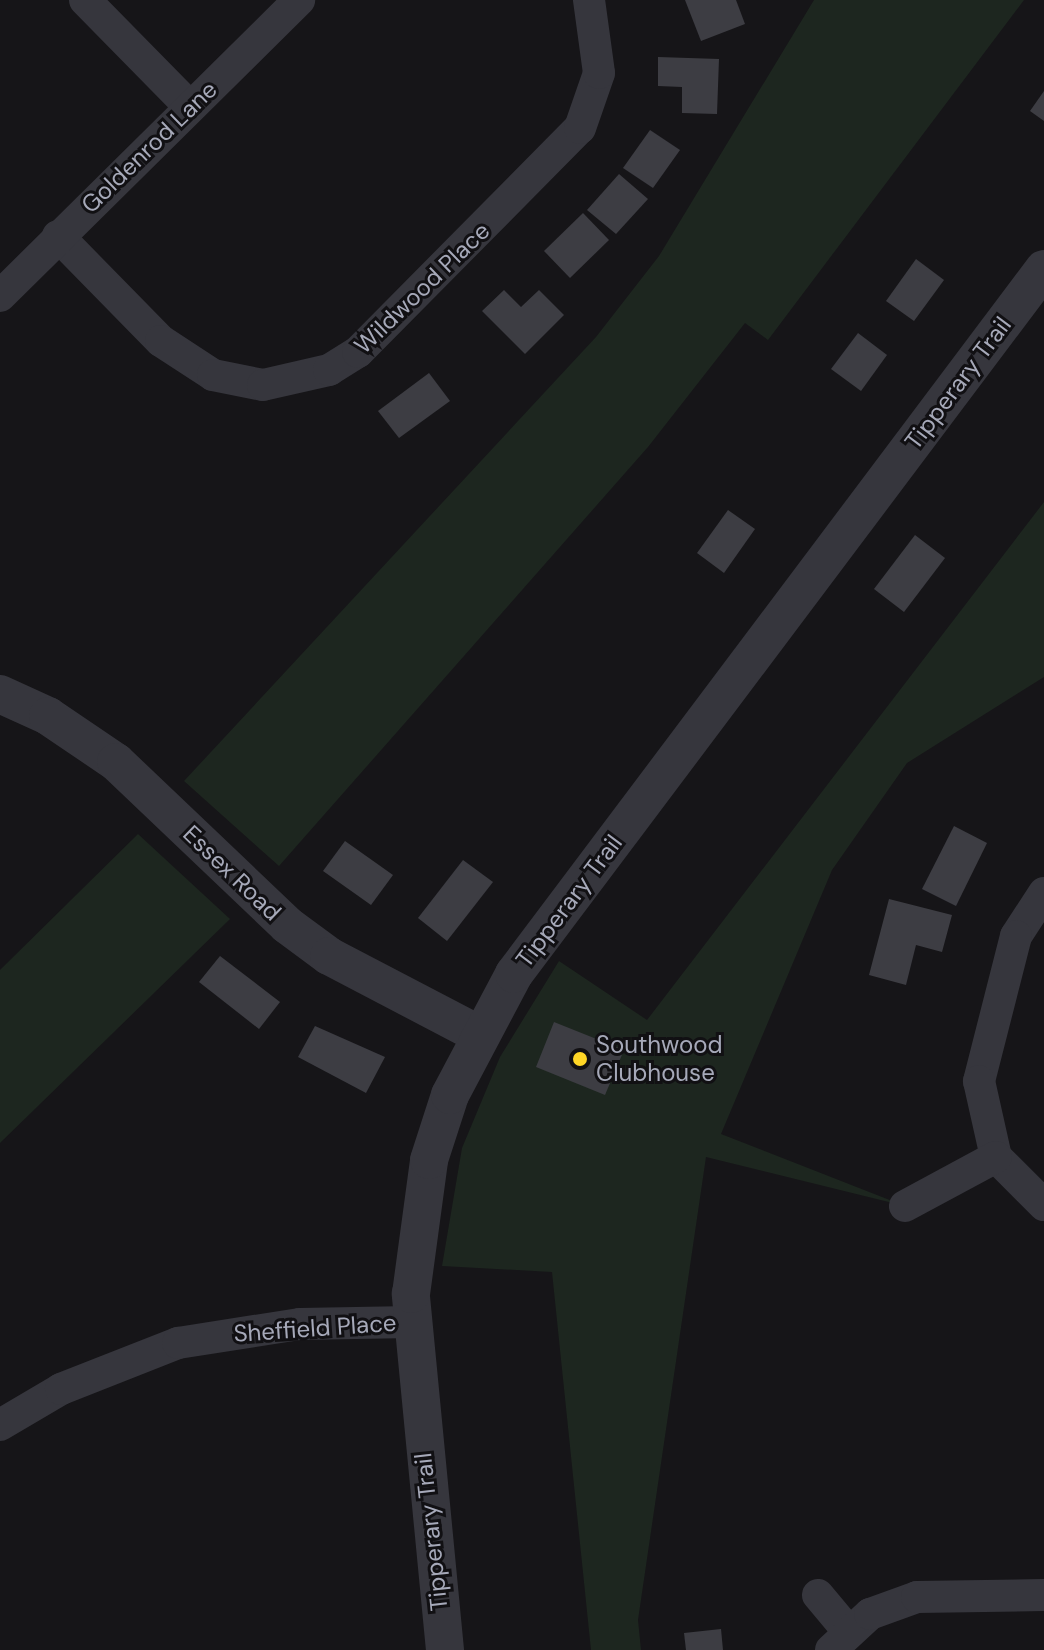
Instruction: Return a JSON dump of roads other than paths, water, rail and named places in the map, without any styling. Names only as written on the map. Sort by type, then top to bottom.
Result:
[{"type":"street","points":[[85,0],[190,107]]},
{"type":"street","name":"Goldenrod Lane","points":[[0,296],[299,0]]},
{"type":"street","name":"Wildwood Place","points":[[58,236],[161,341],[213,375],[263,385],[329,370],[358,352],[580,128],[599,73],[589,0]]},
{"type":"street","name":"Tipperary Trail","points":[[445,1650],[411,1322],[429,1160],[478,1034],[514,974],[1044,269]]},
{"type":"street","name":"Essex Road","points":[[0,694],[48,716],[116,762],[287,925],[329,956],[478,1034]]},
{"type":"street","points":[[1044,893],[1016,936],[979,1081],[996,1157],[1044,1205]]},
{"type":"street","points":[[905,1206],[996,1157]]},
{"type":"street","name":"Sheffield Place","points":[[0,1425],[61,1389],[178,1343],[300,1324],[411,1322]]},
{"type":"street","points":[[818,1595],[839,1641],[917,1597],[1044,1595]]},
{"type":"place","name":"Southwood Clubhouse","points":[[580,1059]]}]
